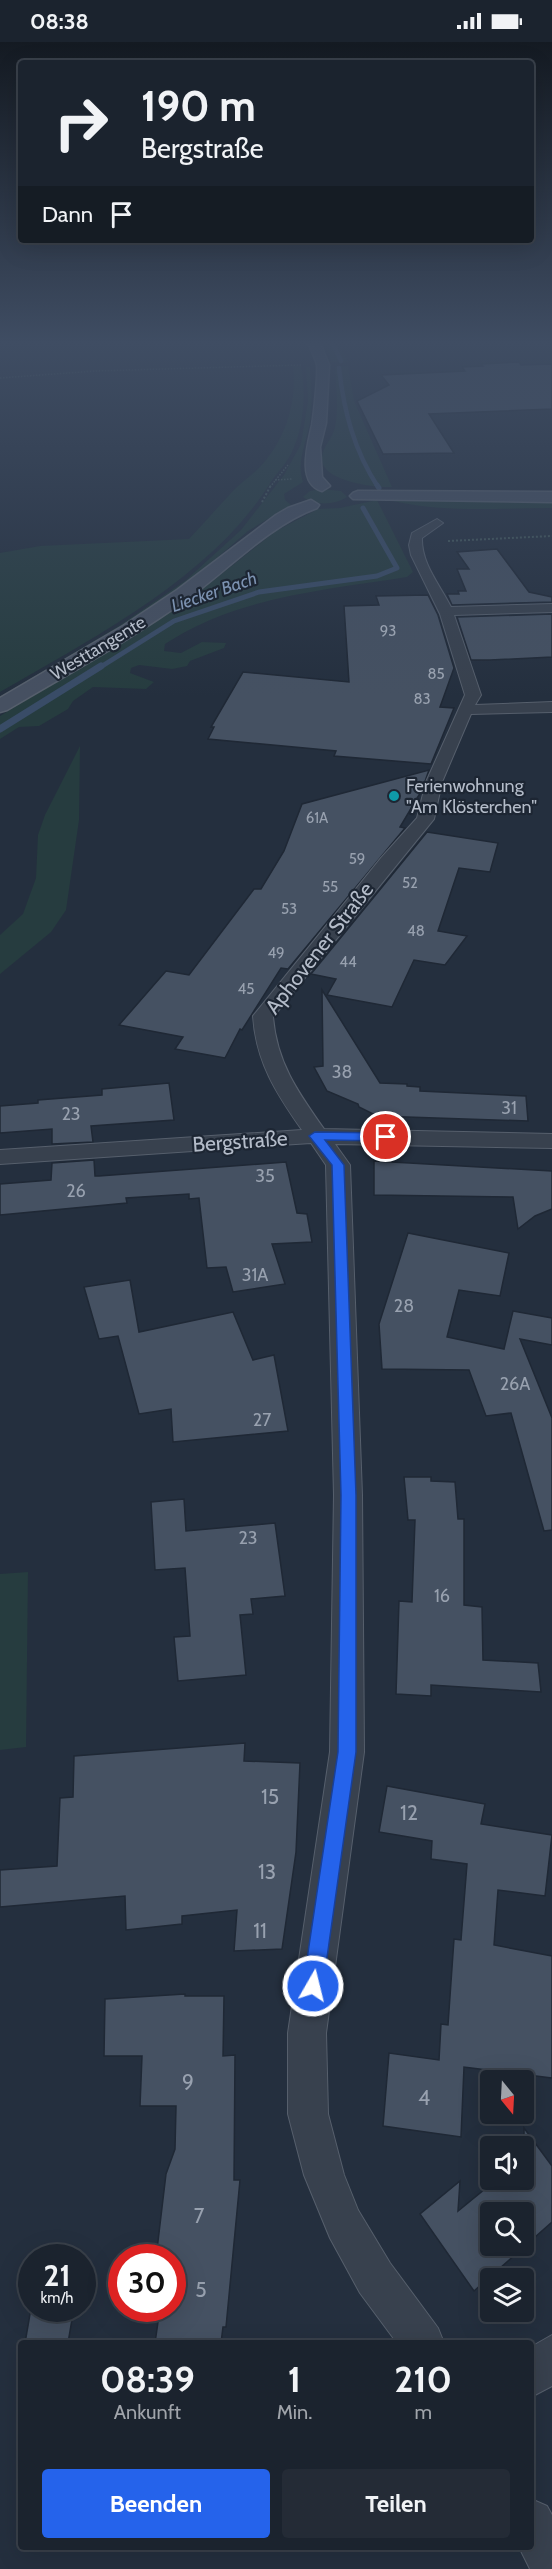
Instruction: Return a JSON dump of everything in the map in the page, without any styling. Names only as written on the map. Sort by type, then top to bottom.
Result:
[{"type":"main road","points":[[314,461],[315,478],[322,486]]},
{"type":"main road","points":[[330,507],[298,501],[299,492],[322,486],[341,487],[355,492],[352,500],[552,497]]},
{"type":"main road","name":"Westtangente","points":[[0,706],[129,630],[183,594],[282,518],[311,505]]},
{"type":"street","points":[[415,543],[416,536],[437,523]]},
{"type":"street","name":"Aphovener Straße","points":[[415,543],[424,571],[446,611],[464,659],[473,694],[434,782],[425,819],[387,862],[263,1016],[265,1042],[285,1090],[315,1136],[338,1165],[348,1495],[347,1752],[307,2033],[308,2114],[324,2175],[344,2224],[375,2277],[421,2340]]},
{"type":"street","points":[[446,611],[552,608]]},
{"type":"street","points":[[465,710],[552,707]]},
{"type":"street","name":"Bergstraße","points":[[0,1157],[315,1136],[552,1141]]},
{"type":"street","points":[[534,2372],[552,2357]]},
{"type":"street","points":[[534,2529],[552,2564]]},
{"type":"path","points":[[256,509],[265,498],[274,480],[282,475],[290,461]]},
{"type":"path","points":[[415,543],[552,536]]},
{"type":"green space","points":[[264,461],[287,461],[244,518],[215,549],[147,603],[73,650],[0,692],[0,553],[40,546],[189,539],[236,488]]},
{"type":"green space","points":[[292,461],[301,461],[303,482],[284,494],[285,500],[291,505],[248,531],[188,583],[120,629],[0,701],[0,697],[119,626],[185,581],[241,530],[284,475]]},
{"type":"green space","points":[[322,461],[380,461],[392,487],[350,481],[329,472]]},
{"type":"green space","points":[[322,489],[341,491],[347,497],[337,502],[325,503],[313,502],[303,497],[310,491]]},
{"type":"green space","points":[[377,500],[413,572],[407,577],[282,598],[221,616],[192,628],[165,644],[164,651],[181,653],[202,642],[226,643],[224,648],[190,661],[187,666],[172,669],[139,665],[131,668],[130,673],[154,682],[146,689],[93,687],[73,701],[68,709],[39,726],[19,727],[0,739],[0,716],[124,641],[210,583],[276,531],[318,509],[340,508]]},
{"type":"green space","points":[[552,500],[552,508],[492,509],[432,507],[393,501]]},
{"type":"green space","points":[[80,746],[79,820],[66,910],[51,932],[0,974],[0,935],[23,914],[36,878],[38,835],[45,815]]},
{"type":"green space","points":[[28,1572],[26,1747],[0,1750],[0,1574]]},
{"type":"building","points":[[497,549],[529,592],[552,597],[552,602],[452,605],[447,594],[459,594],[458,591],[466,591],[457,569],[469,569],[457,552]]},
{"type":"building","points":[[428,595],[438,615],[454,668],[440,707],[454,708],[431,764],[334,756],[336,751],[208,739],[214,727],[211,727],[243,672],[349,682],[344,606],[379,605],[376,596]]},
{"type":"building","points":[[552,614],[552,657],[490,660],[471,660],[457,617]]},
{"type":"building","points":[[429,770],[422,790],[400,827],[405,828],[288,969],[281,968],[242,1030],[240,1029],[225,1058],[175,1049],[183,1037],[119,1025],[166,971],[189,975],[254,889],[261,889],[284,851],[302,804]]},
{"type":"building","points":[[427,832],[498,843],[490,872],[459,868],[438,931],[467,936],[445,965],[414,960],[392,1007],[327,995],[336,979],[311,974]]},
{"type":"building","points":[[322,990],[380,1083],[407,1084],[407,1086],[420,1087],[420,1091],[526,1096],[528,1121],[377,1116],[359,1107],[358,1104],[327,1091],[314,1067],[323,1066]]},
{"type":"building","points":[[169,1083],[174,1120],[91,1126],[93,1142],[52,1144],[52,1129],[0,1133],[0,1106],[38,1103],[38,1100],[102,1095],[102,1089]]},
{"type":"building","points":[[94,1160],[95,1176],[286,1162],[297,1213],[307,1214],[312,1242],[272,1244],[285,1284],[233,1292],[226,1267],[207,1268],[199,1198],[189,1199],[189,1194],[126,1198],[127,1203],[0,1215],[0,1184],[51,1180],[52,1163]]},
{"type":"building","points":[[374,1161],[552,1171],[552,1209],[535,1216],[518,1229],[513,1197],[374,1195]]},
{"type":"building","points":[[408,1233],[509,1253],[500,1296],[459,1290],[447,1337],[504,1349],[513,1311],[552,1318],[552,1345],[520,1339],[552,1418],[552,1530],[544,1531],[511,1413],[486,1416],[469,1370],[382,1369],[379,1324]]},
{"type":"building","points":[[130,1280],[139,1332],[233,1312],[253,1360],[274,1355],[288,1431],[173,1442],[171,1409],[139,1414],[118,1336],[99,1339],[84,1287]]},
{"type":"building","points":[[404,1477],[431,1477],[431,1481],[455,1482],[458,1519],[464,1519],[464,1605],[482,1607],[483,1660],[538,1663],[541,1692],[431,1685],[431,1696],[396,1694],[399,1601],[412,1602],[415,1520],[408,1520]]},
{"type":"building","points":[[184,1499],[186,1531],[275,1523],[285,1596],[251,1599],[253,1614],[240,1615],[246,1675],[178,1681],[174,1637],[190,1636],[185,1568],[155,1570],[151,1502]]},
{"type":"building","points":[[245,1743],[244,1761],[300,1763],[296,1852],[282,1949],[234,1951],[237,1910],[182,1916],[182,1924],[126,1930],[125,1896],[0,1907],[0,1870],[57,1866],[60,1798],[73,1797],[74,1756]]},
{"type":"building","points":[[387,1786],[485,1804],[481,1824],[552,1835],[545,1896],[498,1890],[494,1945],[552,1956],[552,2078],[534,2076],[534,2070],[488,2070],[464,2067],[461,2137],[383,2126],[389,2053],[439,2060],[441,2024],[448,2025],[454,1939],[461,1940],[467,1864],[431,1859],[432,1841],[379,1832]]},
{"type":"building","points":[[185,1994],[185,1996],[224,1996],[223,2056],[235,2055],[234,2180],[240,2180],[226,2327],[223,2327],[221,2340],[155,2340],[158,2322],[186,2322],[186,2244],[158,2244],[166,2174],[175,2149],[176,2106],[140,2106],[142,2056],[104,2056],[105,1999]]},
{"type":"building","points":[[524,2128],[530,2136],[524,2136]]},
{"type":"building","points":[[534,2142],[552,2166],[552,2222],[534,2238],[534,2202],[480,2202],[480,2256],[514,2256],[500,2268],[480,2268],[480,2286],[474,2291],[420,2214],[460,2181],[458,2211],[484,2190],[534,2190]]},
{"type":"building","points":[[29,2322],[72,2322],[69,2340],[26,2340]]},
{"type":"waterway","name":"Liecker Bach","points":[[363,461],[378,487]]},
{"type":"waterway","name":"Liecker Bach","points":[[99,668],[174,621],[259,592],[377,576],[397,568],[363,508]]},
{"type":"waterway","name":"Liecker Bach","points":[[0,729],[101,666]]},
{"type":"place","name":"Ferienwohnung \"Am Klösterchen\"","points":[[394,796]]},
{"type":"route","points":[[313,1986],[347,1752],[348,1495],[338,1165],[315,1136],[386,1137]]}]
